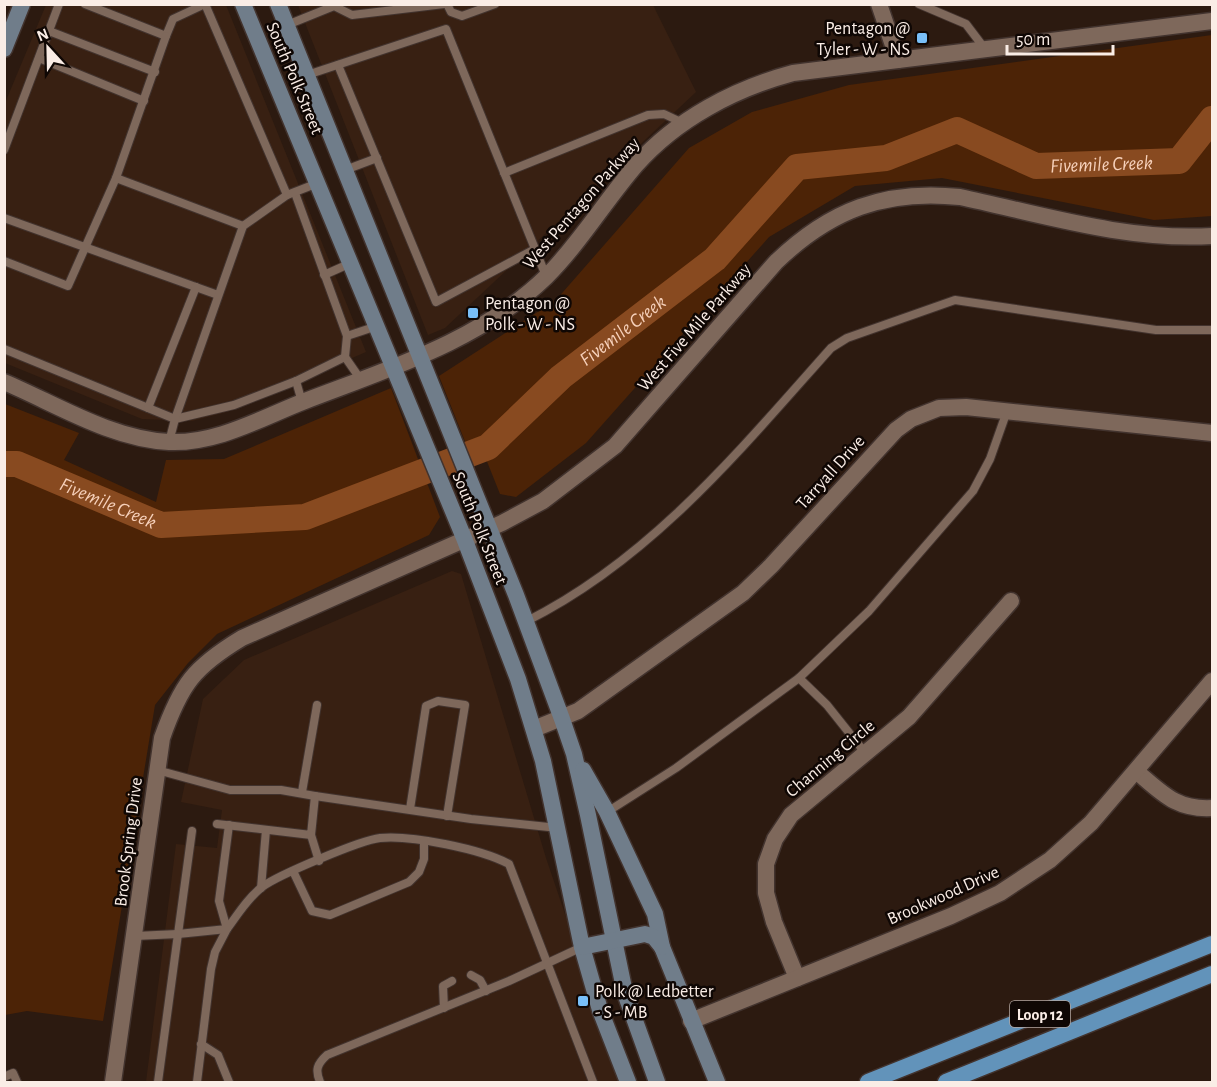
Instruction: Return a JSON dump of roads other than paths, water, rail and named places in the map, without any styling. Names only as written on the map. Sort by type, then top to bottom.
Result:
[{"type":"main road","points":[[4,49],[22,4]]},
{"type":"main road","name":"South Polk Street","points":[[243,4],[464,538],[534,729],[558,828],[582,947],[600,1010],[628,1083]]},
{"type":"main road","name":"South Polk Street","points":[[278,4],[526,621],[562,718],[574,754],[612,940],[631,1012],[657,1083]]},
{"type":"main road","points":[[319,183],[345,170]]},
{"type":"main road","points":[[574,754],[607,812],[655,914],[662,947],[717,1083]]},
{"type":"main road","points":[[582,947],[645,934],[654,936],[662,947]]},
{"type":"main road","name":"Loop 12","points":[[868,1083],[1212,945]]},
{"type":"main road","name":"Loop 12","points":[[945,1083],[1212,974]]},
{"type":"main road","points":[[958,1047],[968,1073]]},
{"type":"street","points":[[879,4],[898,60]]},
{"type":"street","name":"West Pentagon Parkway","points":[[4,382],[120,433],[169,442],[216,436],[393,367],[485,323],[526,294],[546,276],[636,166],[683,123],[734,93],[793,73],[1212,21]]},
{"type":"street","name":"West Five Mile Parkway","points":[[242,638],[464,538],[489,529],[543,501],[615,446],[776,262],[800,238],[846,211],[893,197],[935,194],[960,196],[1143,236],[1212,236]]},
{"type":"street","name":"Tarryall Drive","points":[[534,729],[562,718],[605,694],[743,593],[771,566],[880,444],[910,419],[939,408],[1007,411],[1212,433]]},
{"type":"street","name":"Channing Circle","points":[[796,978],[766,893],[766,864],[775,839],[791,815],[867,754],[916,708],[1011,601]]},
{"type":"street","name":"Brook Spring Drive","points":[[113,1083],[156,770],[169,719],[186,684],[209,658],[242,638]]},
{"type":"street","name":"Brookwood Drive","points":[[691,1021],[951,916],[1000,893],[1050,860],[1091,823],[1212,681]]},
{"type":"street","points":[[1136,771],[1171,801],[1188,808],[1212,808]]},
{"type":"lane","points":[[4,150],[59,4]]},
{"type":"lane","points":[[85,4],[166,36]]},
{"type":"lane","points":[[4,261],[68,286],[87,248],[116,178],[173,19],[205,4],[291,194],[347,336],[345,357],[361,380]]},
{"type":"lane","points":[[287,26],[335,5],[352,15],[445,4],[451,12],[462,16],[495,4]]},
{"type":"lane","points":[[919,4],[966,24],[985,49]]},
{"type":"lane","points":[[307,75],[446,29],[546,276]]},
{"type":"lane","points":[[49,31],[155,72]]},
{"type":"lane","points":[[39,58],[144,101]]},
{"type":"lane","points":[[338,65],[436,302],[535,249]]},
{"type":"lane","points":[[504,173],[648,115],[664,114],[683,123]]},
{"type":"lane","points":[[345,170],[377,158]]},
{"type":"lane","points":[[116,178],[243,226]]},
{"type":"lane","points":[[169,442],[243,226],[291,194],[319,183]]},
{"type":"lane","points":[[4,218],[218,295]]},
{"type":"lane","points":[[324,275],[351,263]]},
{"type":"lane","points":[[148,408],[196,287]]},
{"type":"lane","points":[[526,621],[557,606],[631,555],[717,477],[831,348],[847,339],[955,300],[1156,330],[1212,330]]},
{"type":"lane","points":[[347,336],[377,326]]},
{"type":"lane","points":[[4,350],[175,419],[234,405],[296,381],[345,357]]},
{"type":"lane","points":[[296,381],[302,402]]},
{"type":"lane","points":[[607,812],[676,768],[799,678],[869,611],[974,491],[990,459],[1007,411]]},
{"type":"lane","points":[[799,678],[827,705],[867,754]]},
{"type":"lane","points":[[410,809],[426,706],[438,701],[465,705],[447,816]]},
{"type":"lane","points":[[302,792],[317,705]]},
{"type":"lane","points":[[156,770],[230,790],[302,792],[315,796],[447,816],[558,828]]},
{"type":"lane","points":[[315,796],[311,835],[319,861]]},
{"type":"lane","points":[[217,824],[311,835]]},
{"type":"lane","points":[[228,929],[219,901],[229,825]]},
{"type":"lane","points":[[261,888],[266,830]]},
{"type":"lane","points":[[158,1083],[192,831]]},
{"type":"lane","points":[[197,1083],[213,961],[228,929],[261,888],[293,871],[377,838],[398,837],[494,856],[509,864],[545,964],[593,1083]]},
{"type":"lane","points":[[293,871],[312,910],[330,915],[409,882],[419,872],[424,860],[424,841]]},
{"type":"lane","points":[[135,936],[228,929]]},
{"type":"lane","points":[[320,1083],[316,1073],[320,1062],[327,1056],[486,991],[582,947]]},
{"type":"lane","points":[[471,975],[480,980],[486,991]]},
{"type":"lane","points":[[444,1008],[443,986],[452,981]]},
{"type":"lane","points":[[201,1044],[218,1055],[230,1083]]},
{"type":"lane","points":[[4,1077],[14,1073],[17,1083]]},
{"type":"waterway","name":"Fivemile Creek","points":[[4,464],[17,464],[161,525],[305,517],[488,447],[561,377],[715,259],[797,167],[886,158],[957,130],[1036,166],[1179,161],[1212,119]]},
{"type":"place","name":"Pentagon @ Tyler - W - NS","points":[[922,38]]},
{"type":"place","name":"Pentagon @ Polk - W - NS","points":[[473,313]]},
{"type":"place","name":"Polk @ Ledbetter - S - MB","points":[[583,1001]]}]
